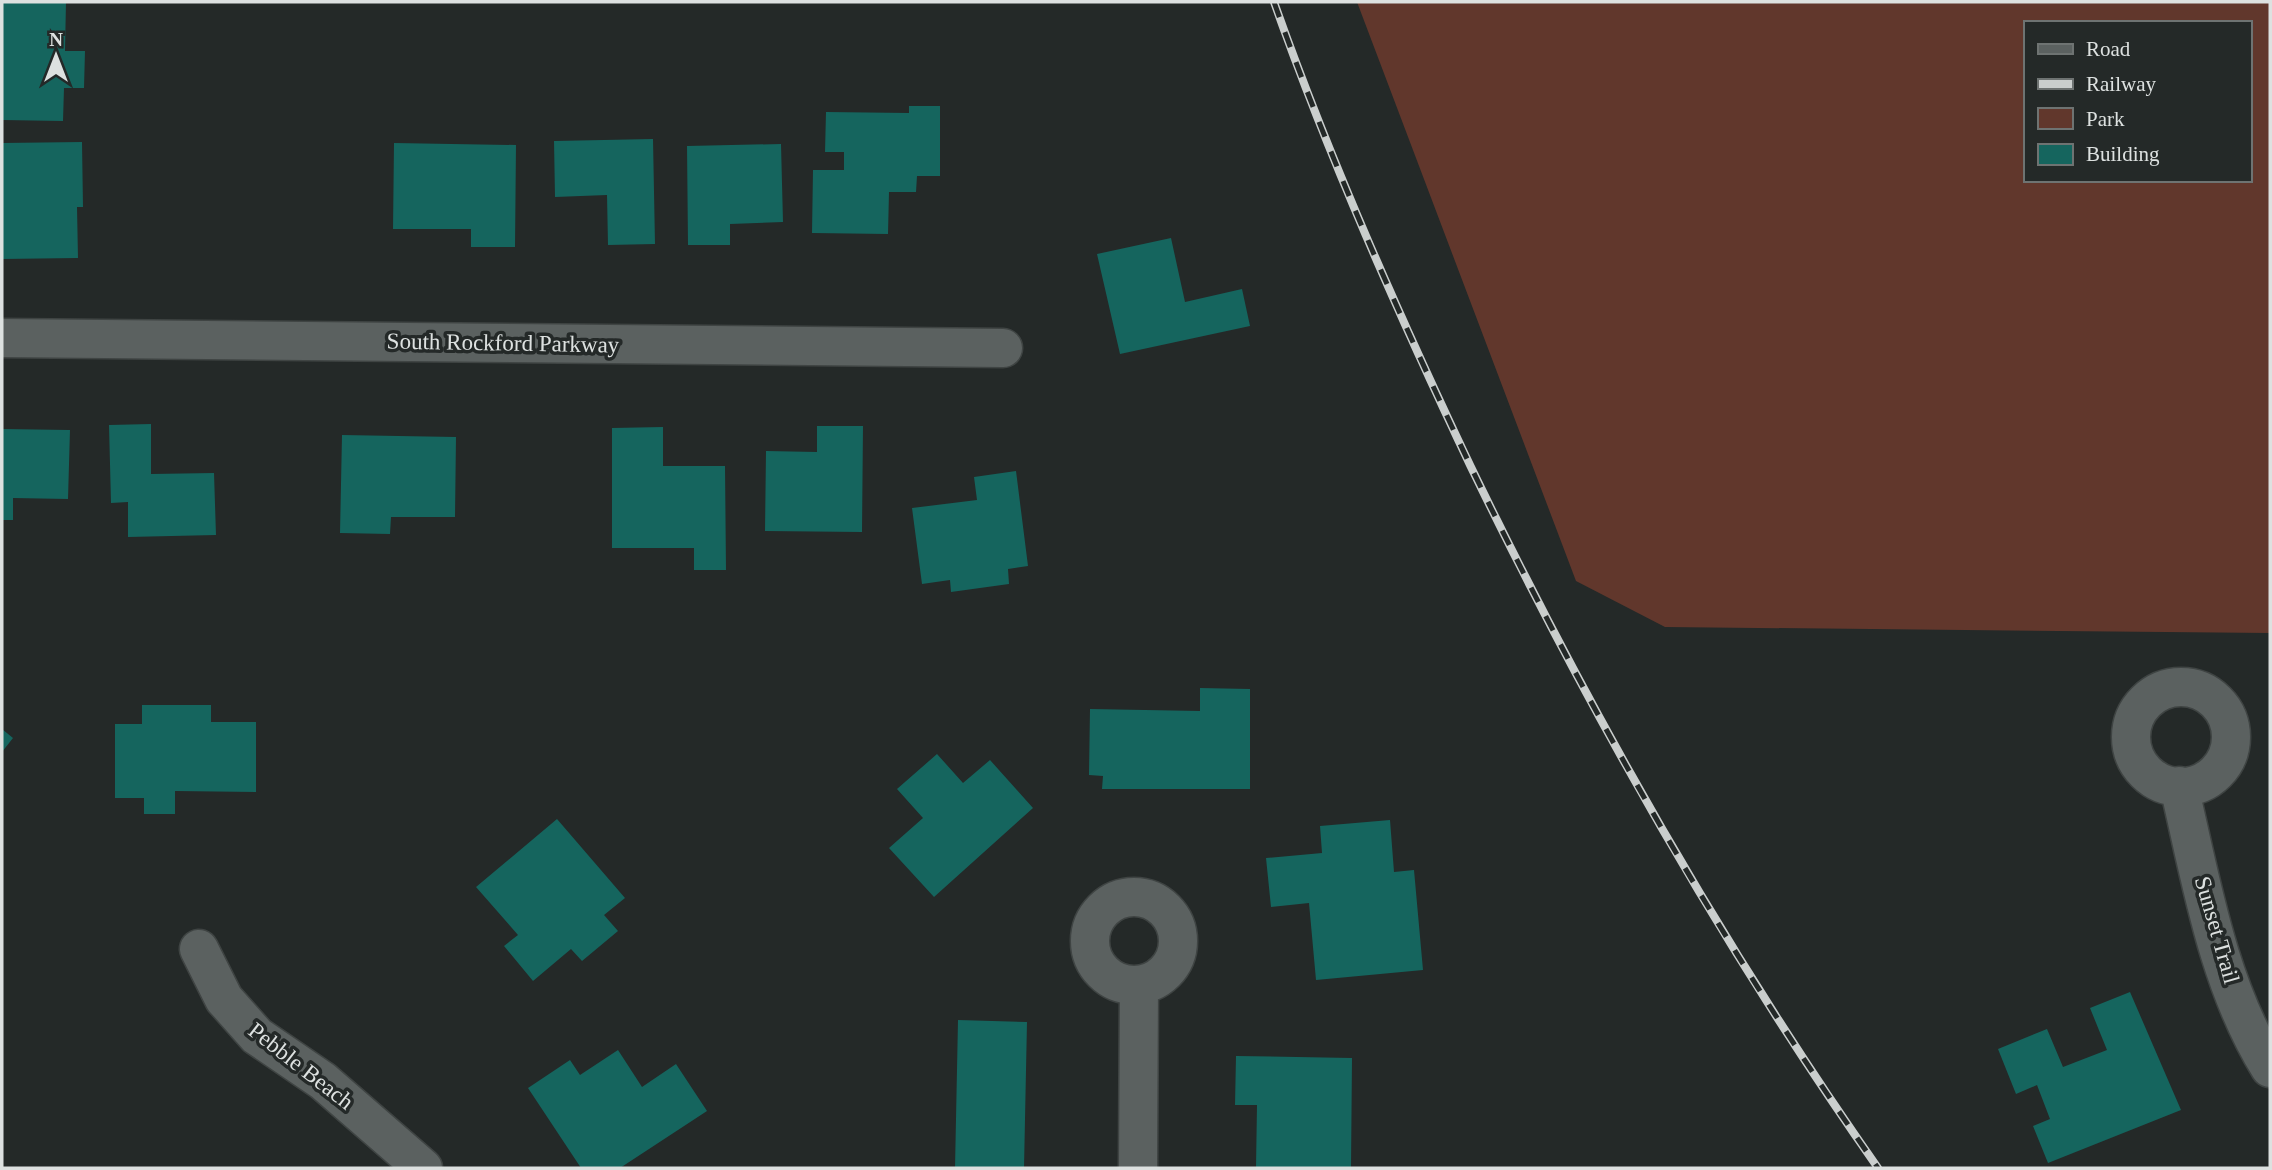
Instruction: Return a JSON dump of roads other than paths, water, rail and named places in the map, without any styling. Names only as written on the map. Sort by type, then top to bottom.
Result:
[{"type":"street","name":"South Rockford Parkway","points":[[2,338],[1003,348]]},
{"type":"street","name":"Sunset Trail","points":[[2179,786],[2205,897],[2228,979],[2257,1047],[2270,1068]]},
{"type":"street","name":"Pebble Beach","points":[[199,949],[224,999],[257,1036],[323,1082],[423,1168]]},
{"type":"street","points":[[1138,1168],[1139,985]]},
{"type":"railway","points":[[1274,2],[1318,120],[1391,293],[1470,465],[1562,647],[1711,912],[1765,999],[1878,1168]]}]
